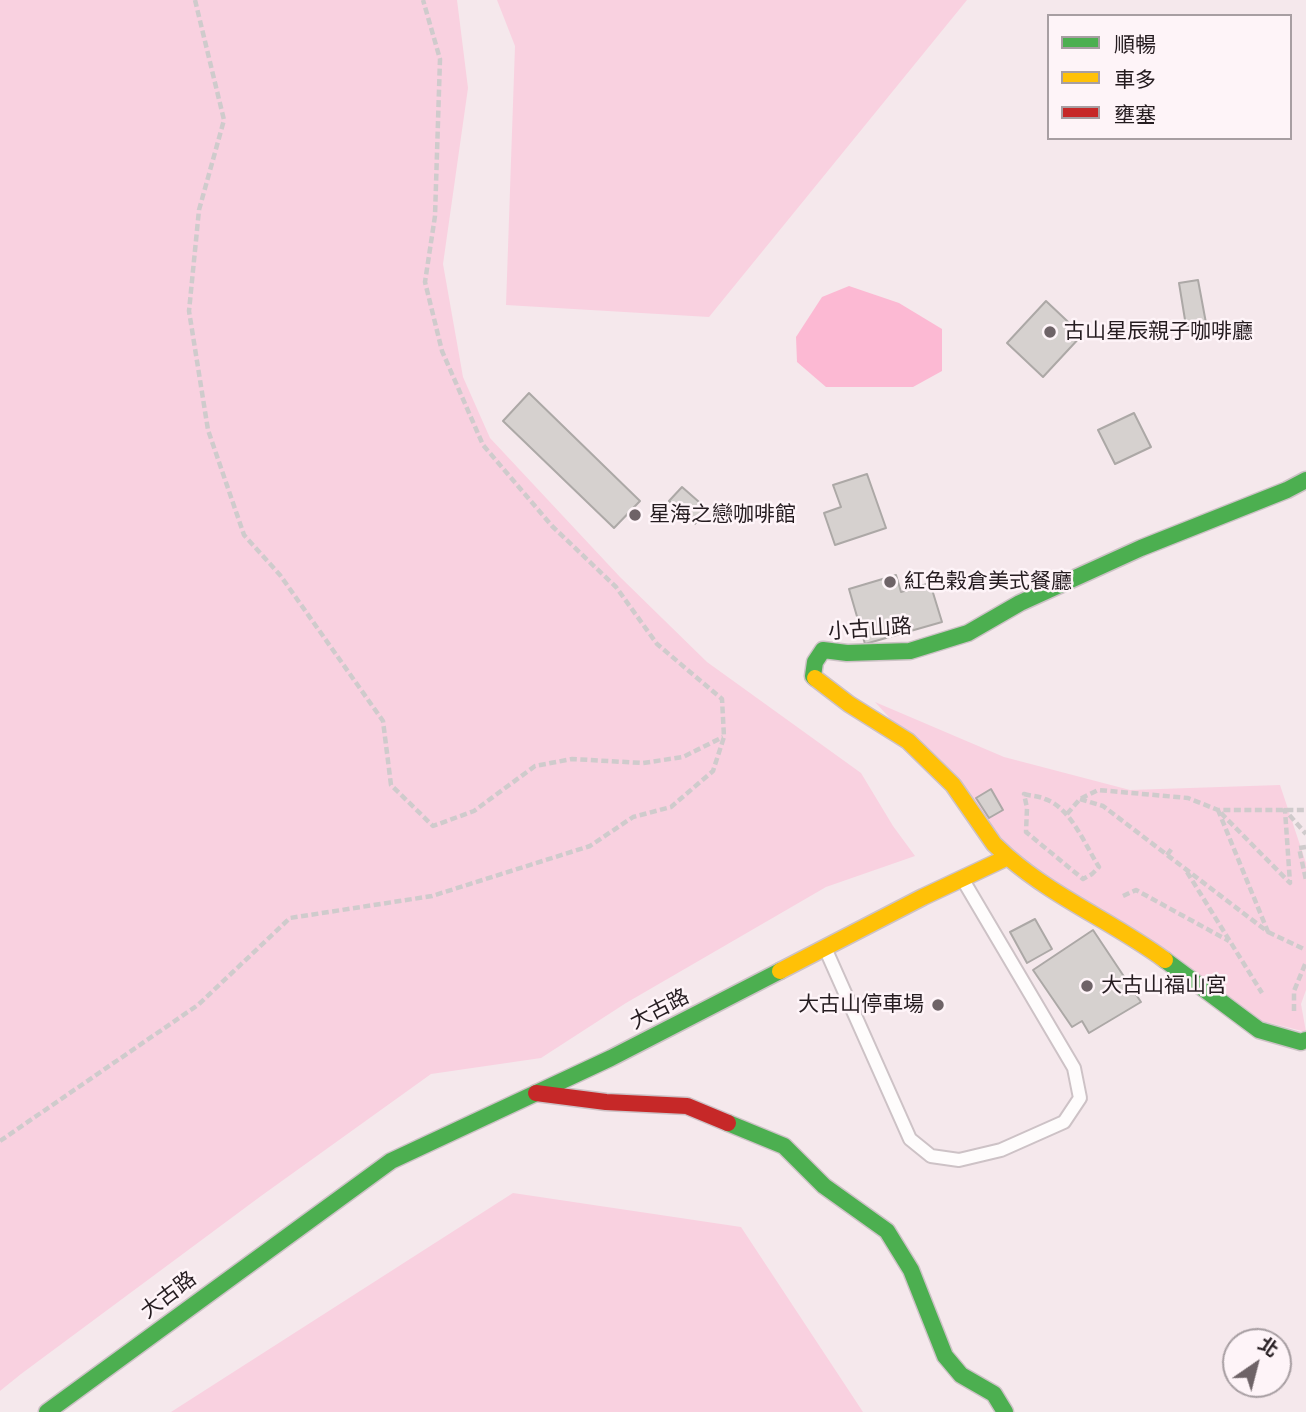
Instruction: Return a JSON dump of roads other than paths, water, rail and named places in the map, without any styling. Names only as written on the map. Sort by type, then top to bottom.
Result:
[{"type":"street","name":"小古山路","points":[[1008,858],[994,844],[953,785],[908,741],[849,704],[813,676],[815,662],[823,650],[847,653],[910,651],[968,633],[1020,603],[1141,548],[1306,480]]},
{"type":"street","name":"大古路","points":[[47,1412],[391,1161],[611,1058],[1008,858]]},
{"type":"street","points":[[1008,858],[1031,877],[1134,937],[1259,1030],[1301,1042],[1306,1041]]},
{"type":"street","points":[[536,1093],[606,1102],[687,1106],[784,1146],[824,1186],[887,1231],[911,1270],[945,1356],[961,1375],[994,1394],[1005,1412]]},
{"type":"lane","points":[[825,948],[910,1139],[931,1156],[959,1160],[1001,1150],[1065,1122],[1080,1098],[1074,1068],[962,879]]},
{"type":"place","name":"古山星辰親子咖啡廳","points":[[1050,332]]},
{"type":"place","name":"星海之戀咖啡館","points":[[635,515]]},
{"type":"place","name":"紅色榖倉美式餐廳","points":[[890,582]]},
{"type":"place","name":"大古山福山宮","points":[[1087,986]]},
{"type":"place","name":"大古山停車場","points":[[938,1005]]}]
